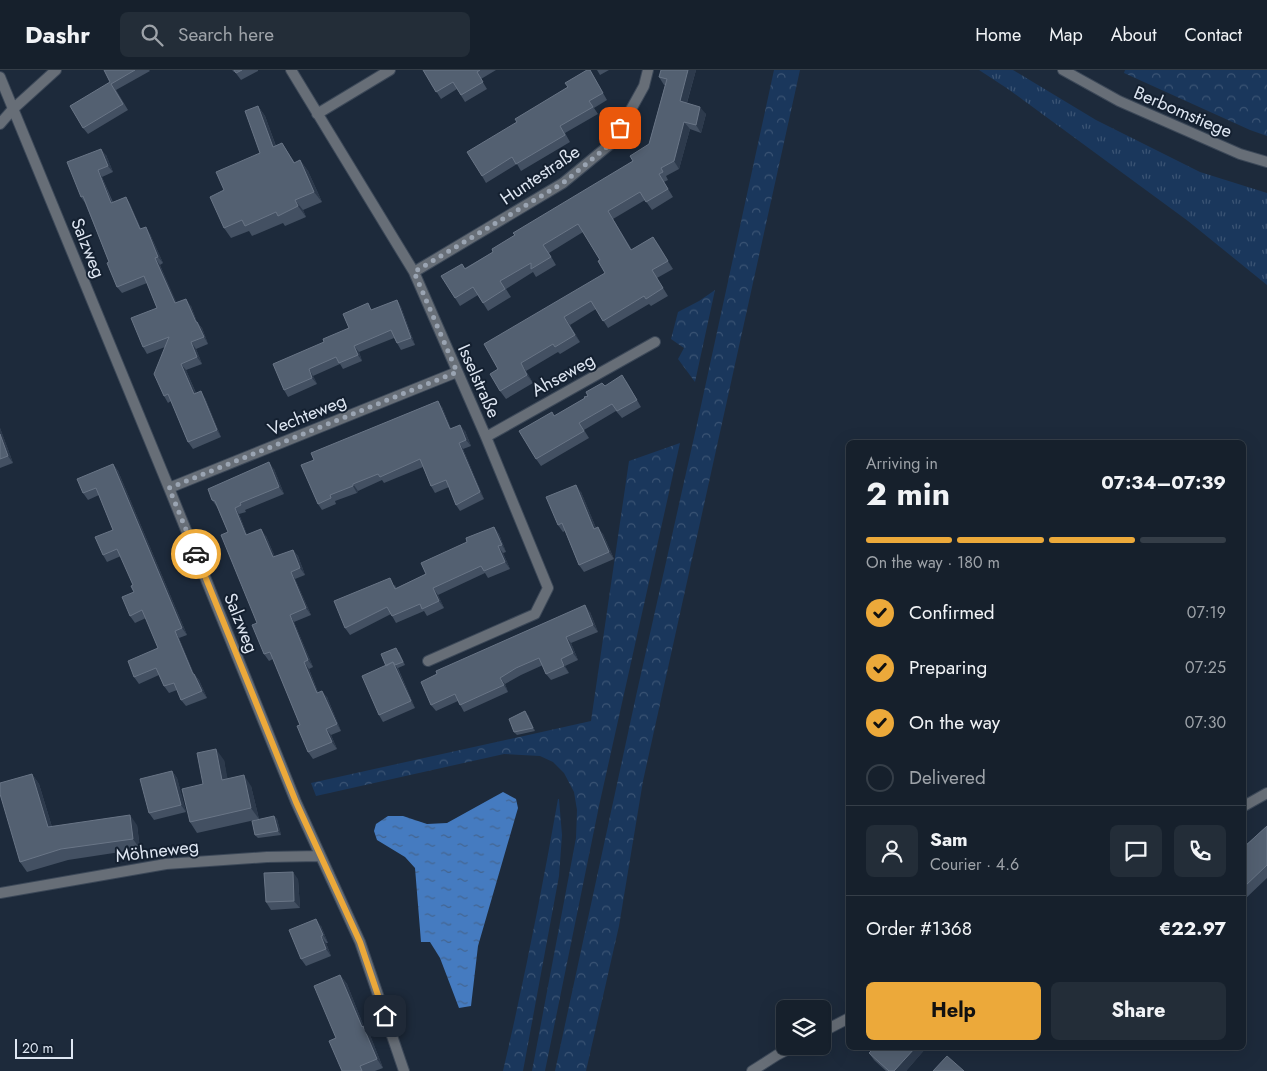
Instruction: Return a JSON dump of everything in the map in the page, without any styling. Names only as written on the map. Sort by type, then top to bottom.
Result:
[{"type":"street","points":[[0,124],[13,109],[56,70]]},
{"type":"street","name":"Isselstraße","points":[[291,70],[414,272],[486,437],[548,588],[535,614],[428,661]]},
{"type":"street","points":[[317,114],[390,70]]},
{"type":"street","name":"Huntestraße","points":[[414,272],[563,183],[613,142],[644,86],[648,70]]},
{"type":"street","name":"Berbomstiege","points":[[1062,70],[1118,102],[1240,154],[1267,162]]},
{"type":"street","name":"Salzweg","points":[[0,77],[296,802],[360,942],[404,1071]]},
{"type":"street","name":"Ahseweg","points":[[486,437],[655,342]]},
{"type":"street","name":"Vechteweg","points":[[169,488],[457,372]]},
{"type":"street","points":[[1246,805],[1267,793]]},
{"type":"street","name":"Möhneweg","points":[[0,893],[166,864],[267,857],[320,856]]},
{"type":"street","points":[[831,1027],[846,1020]]},
{"type":"street","points":[[752,1071],[777,1055]]},
{"type":"green space","points":[[774,70],[800,70],[643,781],[619,926],[586,1071],[555,1071],[636,696]]},
{"type":"green space","points":[[979,70],[1013,70],[1096,120],[1200,172],[1267,193],[1267,285],[1188,221],[1008,89]]},
{"type":"green space","points":[[1125,70],[1267,70],[1267,136],[1124,73]]},
{"type":"green space","points":[[715,290],[695,382],[678,359],[684,348],[671,339],[678,312]]},
{"type":"green space","points":[[680,443],[599,806],[545,1071],[532,1071],[576,838],[577,810],[574,792],[564,773],[553,762],[540,756],[504,754],[316,796],[311,783],[591,721],[629,461]]},
{"type":"green space","points":[[558,799],[562,835],[559,876],[523,1071],[503,1071],[546,867]]},
{"type":"water","points":[[503,792],[516,799],[518,808],[478,946],[471,1006],[459,1008],[440,958],[430,942],[421,942],[415,868],[405,857],[377,840],[374,831],[376,824],[388,816],[403,816],[427,824],[447,823]]},
{"type":"building","points":[[104,70],[135,70],[111,84],[123,104],[83,128],[70,106],[110,82]]},
{"type":"building","points":[[423,70],[480,70],[477,72],[483,82],[461,95],[453,82],[436,92]]},
{"type":"building","points":[[590,70],[603,93],[589,101],[593,107],[560,126],[565,135],[516,164],[512,157],[482,176],[467,152],[517,122],[515,119],[568,87],[565,83]]},
{"type":"building","points":[[661,70],[688,70],[680,101],[700,107],[696,125],[684,122],[674,161],[661,168],[663,172],[659,174],[668,189],[646,202],[640,192],[608,211],[631,250],[653,237],[668,261],[652,270],[663,288],[646,299],[644,296],[603,321],[591,301],[564,317],[575,335],[555,347],[553,344],[521,363],[527,375],[500,391],[490,374],[498,369],[484,344],[605,273],[598,261],[600,260],[578,224],[543,245],[551,257],[531,269],[531,263],[500,281],[505,289],[483,303],[473,287],[455,298],[441,276],[462,264],[465,269],[493,252],[492,249],[515,235],[513,233],[633,161],[630,156],[649,144],[667,79],[659,77]]},
{"type":"building","points":[[258,106],[273,147],[282,143],[294,163],[300,160],[314,192],[295,200],[298,206],[278,216],[276,212],[245,226],[242,220],[224,228],[210,197],[224,190],[216,172],[260,153],[245,111]]},
{"type":"building","points":[[101,149],[108,166],[98,170],[111,203],[126,197],[140,229],[146,227],[158,257],[155,258],[175,303],[186,299],[204,337],[191,342],[197,357],[181,364],[194,394],[201,391],[217,430],[188,442],[168,394],[164,396],[154,374],[169,337],[143,347],[131,318],[157,308],[144,276],[117,287],[83,196],[81,197],[67,162]]},
{"type":"building","points":[[397,300],[411,338],[397,343],[391,330],[354,346],[358,355],[339,363],[336,357],[309,369],[312,378],[284,390],[273,364],[324,342],[323,339],[349,328],[343,314],[368,303],[371,310]]},
{"type":"building","points":[[622,375],[637,400],[617,411],[612,404],[579,423],[584,431],[536,459],[519,431],[552,412],[554,416],[588,396],[586,392],[602,383],[605,386]]},
{"type":"building","points":[[438,401],[450,429],[460,425],[466,440],[459,443],[480,492],[456,505],[446,480],[431,486],[420,459],[380,477],[378,474],[353,484],[353,486],[330,495],[331,498],[318,504],[301,465],[314,460],[311,453]]},
{"type":"building","points":[[0,434],[8,456],[0,459]]},
{"type":"building","points":[[269,462],[279,487],[240,503],[241,505],[235,508],[246,535],[261,529],[273,557],[293,550],[300,568],[291,572],[306,608],[290,615],[308,660],[304,662],[317,693],[322,691],[337,724],[326,729],[332,742],[308,752],[297,726],[300,725],[270,652],[264,654],[252,625],[257,623],[221,535],[228,532],[208,489]]},
{"type":"building","points":[[113,464],[182,628],[175,631],[202,691],[181,700],[174,683],[164,686],[156,668],[134,677],[128,661],[158,648],[142,610],[130,616],[122,597],[134,592],[131,586],[133,585],[117,549],[103,555],[95,537],[113,530],[96,488],[83,493],[77,479]]},
{"type":"building","points":[[576,485],[594,529],[598,527],[609,552],[579,565],[562,523],[558,525],[546,497]]},
{"type":"building","points":[[494,527],[502,545],[498,546],[505,562],[484,571],[481,566],[433,588],[439,601],[422,609],[420,604],[392,616],[387,607],[345,628],[334,601],[390,578],[395,589],[426,574],[421,563],[467,542],[466,538]]},
{"type":"building","points":[[585,605],[593,625],[566,637],[573,653],[561,659],[564,666],[546,674],[539,658],[516,668],[500,678],[504,685],[460,705],[455,694],[431,705],[421,682],[437,674],[436,671]]},
{"type":"building","points":[[396,648],[403,662],[395,665],[393,662],[386,666],[381,654]]},
{"type":"building","points":[[393,662],[411,701],[379,715],[362,676]]},
{"type":"building","points":[[525,711],[533,728],[514,732],[509,719]]},
{"type":"building","points":[[216,749],[222,780],[244,775],[251,808],[190,822],[182,789],[203,784],[197,753]]},
{"type":"building","points":[[172,771],[181,805],[149,813],[140,779]]},
{"type":"building","points":[[32,774],[48,827],[130,815],[133,839],[61,849],[20,862],[0,794],[0,783]]},
{"type":"building","points":[[274,816],[278,831],[255,835],[252,821]]},
{"type":"building","points":[[1267,826],[1267,865],[1246,885],[1246,845]]},
{"type":"building","points":[[293,872],[294,901],[266,902],[264,873]]},
{"type":"building","points":[[316,919],[323,935],[321,936],[326,949],[301,959],[289,930]]},
{"type":"building","points":[[340,975],[377,1059],[360,1066],[362,1071],[342,1071],[329,1041],[336,1038],[314,986]]},
{"type":"building","points":[[872,1050],[913,1050],[894,1071],[889,1071],[869,1053]]},
{"type":"building","points":[[947,1056],[964,1071],[933,1071]]},
{"type":"way so far","points":[[196,554],[169,488],[457,372],[414,272],[563,183],[613,142],[620,128]]},
{"type":"route","points":[[196,554],[296,802],[360,942],[385,1016]]}]
